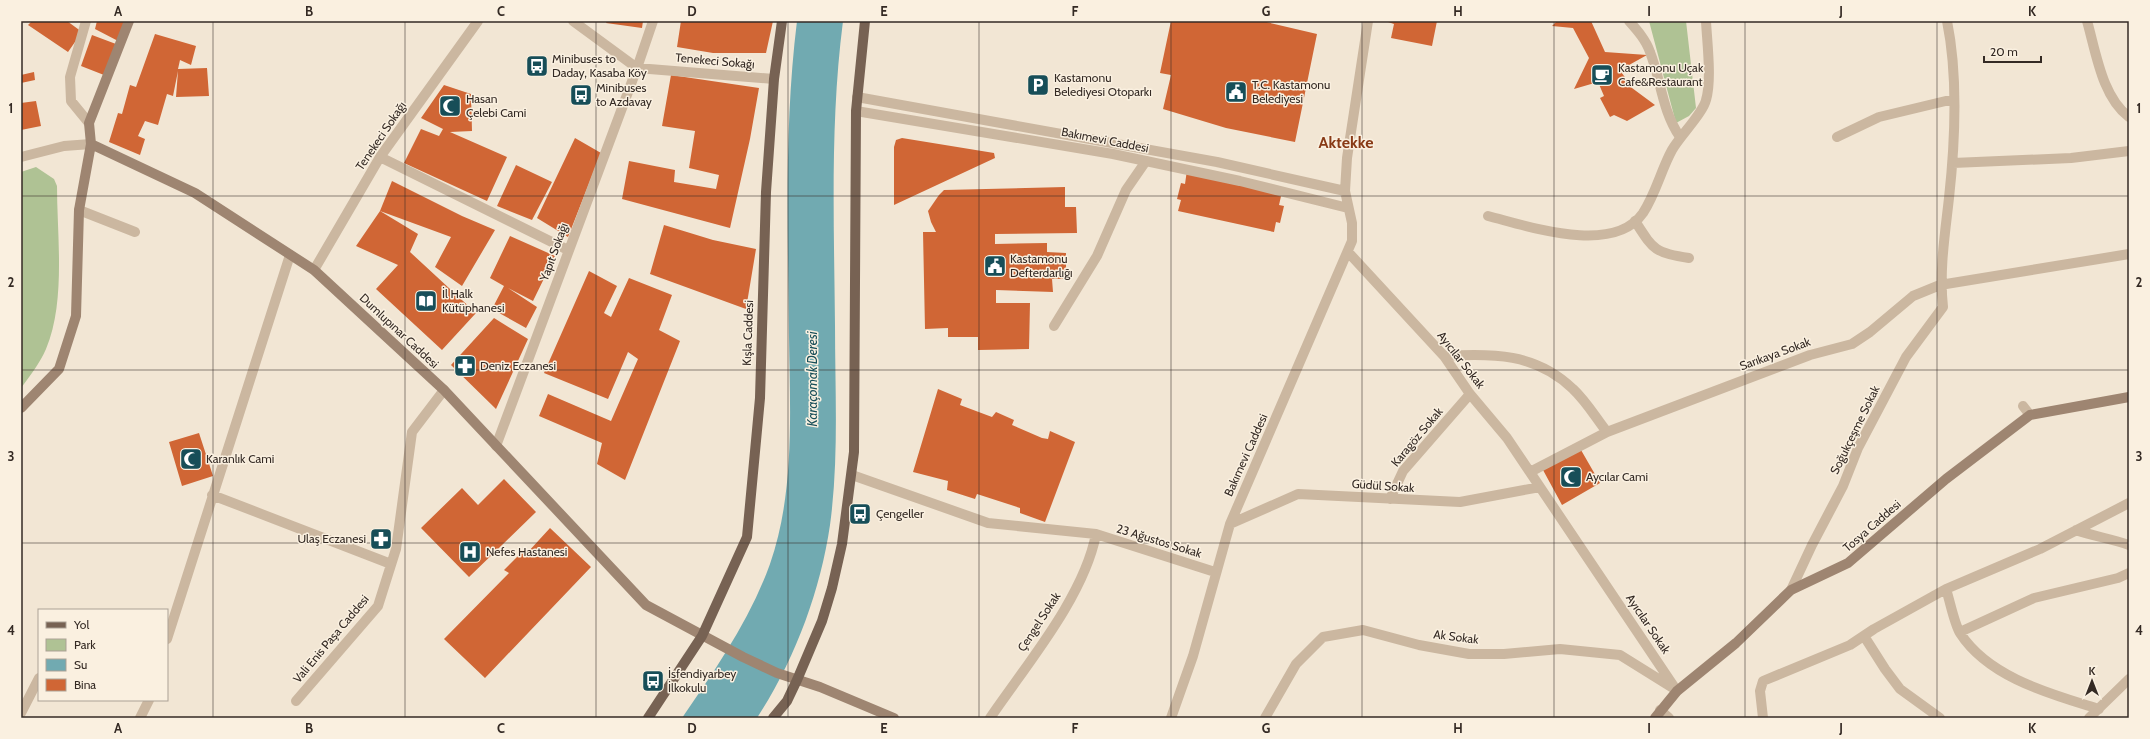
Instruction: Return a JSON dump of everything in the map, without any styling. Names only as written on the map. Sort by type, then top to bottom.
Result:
[{"type":"main road","points":[[21,408],[59,369],[76,316],[79,210],[91,144],[89,122],[129,21]]},
{"type":"main road","name":"Kışla Caddesi","points":[[648,718],[702,636],[747,537],[760,398],[766,192],[774,79],[782,21]]},
{"type":"main road","points":[[773,718],[787,701],[822,621],[832,588],[842,544],[846,498],[852,475],[854,452],[856,111],[865,21]]},
{"type":"main road","name":"Dumlupınar Caddesi","points":[[91,144],[195,193],[314,270],[444,390],[646,605],[750,661],[797,680],[820,687],[894,718]]},
{"type":"main road","name":"Tosya Caddesi","points":[[1657,714],[1677,691],[1736,643],[1790,590],[1848,563],[1946,479],[2030,415],[2129,397]]},
{"type":"street","points":[[86,21],[70,76],[71,101],[89,122]]},
{"type":"street","name":"Tenekeci Sokağı","points":[[314,270],[380,157],[478,21]]},
{"type":"street","points":[[573,21],[637,68]]},
{"type":"street","name":"Yapıt Sokağı","points":[[496,446],[637,68],[653,21]]},
{"type":"street","name":"Bakımevi Caddesi","points":[[1171,718],[1193,656],[1215,572],[1230,524],[1352,241],[1352,223],[1345,191],[1352,120],[1368,21]]},
{"type":"street","points":[[1629,21],[1650,52],[1662,96],[1674,128],[1680,137]]},
{"type":"street","points":[[1488,216],[1560,234],[1588,237],[1627,228],[1642,215],[1652,198],[1671,151],[1706,101],[1708,82],[1706,21]]},
{"type":"street","name":"Soğukçeşme Sokak","points":[[1790,590],[1843,486],[1858,448],[1906,356],[1943,307],[1940,285],[1953,163],[1954,99],[1950,35],[1947,21]]},
{"type":"street","points":[[2087,21],[2107,87],[2121,111],[2129,117]]},
{"type":"street","name":"Tenekeci Sokağı","points":[[637,68],[774,79]]},
{"type":"street","points":[[857,96],[1209,161],[1345,191]]},
{"type":"street","points":[[1837,137],[1879,117],[1954,99]]},
{"type":"street","name":"Bakımevi Caddesi","points":[[856,111],[1049,143],[1146,161],[1334,203],[1348,208]]},
{"type":"street","name":"Dumlupınar Caddesi","points":[[21,157],[64,146],[91,144]]},
{"type":"street","points":[[1953,163],[2071,158],[2129,151]]},
{"type":"street","points":[[380,157],[568,250]]},
{"type":"street","points":[[1054,326],[1097,256],[1126,190],[1146,161]]},
{"type":"street","points":[[79,210],[135,232]]},
{"type":"street","points":[[1635,220],[1651,246],[1668,255],[1689,258]]},
{"type":"street","name":"Ayıcılar Sokak","points":[[1348,252],[1444,356],[1470,394],[1507,438],[1677,691]]},
{"type":"street","name":"Sarıkaya Sokak","points":[[1607,432],[1810,355],[1852,344],[1870,332],[1913,296],[1940,285],[2129,254]]},
{"type":"street","points":[[168,636],[290,255]]},
{"type":"street","points":[[1444,356],[1492,355],[1544,366],[1573,389],[1607,432],[1530,472]]},
{"type":"street","name":"Vali Enis Paşa Caddesi","points":[[296,701],[378,606],[396,549],[412,432],[444,390]]},
{"type":"street","name":"Karagöz Sokak","points":[[1390,499],[1403,471],[1470,394]]},
{"type":"street","points":[[2023,406],[2030,415]]},
{"type":"street","name":"23 Ağustos Sokak","points":[[852,475],[988,523],[1096,534],[1215,572]]},
{"type":"street","name":"Güdül Sokak","points":[[1230,524],[1298,494],[1460,502],[1540,486]]},
{"type":"street","points":[[212,495],[391,564]]},
{"type":"street","points":[[1763,718],[1760,691],[1763,681],[1850,645],[1946,589],[2040,549],[2129,503]]},
{"type":"street","points":[[2076,530],[2096,538],[2118,541],[2129,545]]},
{"type":"street","name":"Çengel Sokak","points":[[990,718],[1064,611],[1092,555],[1096,534]]},
{"type":"street","points":[[1960,632],[2034,598],[2129,573]]},
{"type":"street","points":[[1946,589],[1960,632],[1982,657],[2012,677],[2051,694],[2099,709]]},
{"type":"street","name":"Ak Sokak","points":[[1265,718],[1296,664],[1323,637],[1363,630],[1419,645],[1469,654],[1504,654],[1560,649],[1620,655],[1677,691]]},
{"type":"street","points":[[1864,636],[1900,689],[1940,718]]},
{"type":"street","points":[[2089,718],[2129,679]]},
{"type":"street","points":[[21,714],[38,680]]},
{"type":"street","points":[[140,718],[148,701]]},
{"type":"street","points":[[1657,714],[1669,718]]},
{"type":"green space","points":[[1649,21],[1686,21],[1696,108],[1689,116],[1676,123]]},
{"type":"green space","points":[[36,167],[54,179],[57,186],[59,247],[58,290],[52,330],[46,349],[38,364],[21,388],[21,172]]},
{"type":"water","name":"Karaçomak Deresi","points":[[797,21],[843,21],[834,135],[836,450],[833,500],[826,550],[820,576],[804,626],[783,673],[757,718],[682,718],[731,644],[762,585],[778,537],[784,509],[790,423],[788,139]]},
{"type":"building","points":[[32,21],[67,21],[82,32],[68,52],[28,25]]},
{"type":"building","points":[[97,21],[129,21],[120,42],[95,29]]},
{"type":"building","points":[[607,21],[643,21],[642,28],[606,23]]},
{"type":"building","points":[[681,21],[773,21],[766,53],[713,53],[677,47]]},
{"type":"building","name":"T.C. Kastamonu Belediyesi","points":[[1171,21],[1262,21],[1317,34],[1295,142],[1226,128],[1163,109],[1171,75],[1160,73]]},
{"type":"building","points":[[1385,21],[1437,21],[1432,46],[1391,38],[1394,24]]},
{"type":"building","name":"Kastamonu Uçak Cafe&Restaurant","points":[[1557,21],[1591,21],[1605,52],[1647,55],[1620,70],[1632,88],[1655,105],[1627,121],[1614,115],[1610,117],[1600,98],[1604,96],[1598,82],[1574,89],[1589,58],[1573,28],[1552,26]]},
{"type":"building","points":[[155,34],[196,46],[191,65],[180,60],[178,69],[207,68],[209,96],[176,97],[178,71],[173,96],[167,94],[158,125],[145,121],[138,136],[145,139],[140,155],[109,142],[118,113],[122,114],[130,85],[136,87]]},
{"type":"building","points":[[92,35],[116,44],[104,75],[81,66]]},
{"type":"building","points":[[34,72],[35,80],[21,83],[21,75]]},
{"type":"building","points":[[671,75],[759,88],[750,139],[730,228],[622,199],[629,161],[675,170],[674,182],[716,189],[719,175],[689,168],[695,131],[662,126]]},
{"type":"building","points":[[444,85],[471,94],[472,131],[450,132],[507,157],[487,201],[404,163],[421,129],[439,136],[443,129],[421,118]]},
{"type":"building","points":[[36,101],[41,126],[21,130],[21,103]]},
{"type":"building","points":[[575,138],[601,153],[568,237],[537,218]]},
{"type":"building","points":[[902,138],[994,153],[995,158],[894,205],[894,147],[896,140]]},
{"type":"building","points":[[516,165],[552,182],[532,220],[497,206]]},
{"type":"building","points":[[1187,170],[1282,192],[1279,205],[1284,206],[1280,223],[1276,222],[1274,232],[1178,211],[1181,200],[1177,199],[1181,183],[1185,184]]},
{"type":"building","points":[[392,181],[462,216],[495,230],[462,286],[435,267],[451,237],[380,211]]},
{"type":"building","name":"Kastamonu Defterdarlığı","points":[[1065,187],[1065,207],[1076,207],[1077,233],[995,234],[995,244],[1047,243],[1047,252],[1066,253],[1066,279],[1052,279],[1053,292],[996,290],[996,303],[1030,303],[1029,349],[978,350],[978,337],[948,337],[948,328],[925,329],[923,232],[936,232],[928,211],[939,195],[944,190]]},
{"type":"building","name":"İl Halk Kütüphanesi","points":[[380,211],[418,234],[410,252],[476,313],[442,350],[376,289],[398,265],[356,246]]},
{"type":"building","points":[[664,225],[713,240],[756,249],[746,309],[650,274]]},
{"type":"building","points":[[510,236],[555,256],[533,301],[508,288],[537,307],[526,328],[492,309],[504,286],[490,278]]},
{"type":"building","points":[[589,271],[617,286],[604,313],[611,317],[629,278],[672,295],[659,330],[680,341],[625,480],[597,464],[602,443],[539,416],[548,394],[611,421],[638,359],[628,352],[608,399],[544,373]]},
{"type":"building","points":[[494,318],[528,339],[496,409],[451,365]]},
{"type":"building","points":[[938,389],[962,399],[960,405],[992,417],[996,412],[1014,420],[1012,425],[1042,438],[1048,439],[1050,431],[1075,442],[1045,522],[1020,513],[1020,508],[977,494],[975,499],[947,490],[948,481],[913,472]]},
{"type":"building","name":"Karanlık Cami","points":[[199,433],[213,476],[182,486],[169,442]]},
{"type":"building","name":"Aycılar Cami","points":[[1581,450],[1600,483],[1562,505],[1543,470]]},
{"type":"building","name":"Nefes Hastanesi","points":[[504,479],[536,512],[469,577],[421,528],[462,488],[478,505]]},
{"type":"building","points":[[550,528],[591,567],[485,678],[444,639],[509,573],[504,570],[525,549],[528,552]]},
{"type":"place","name":"Minibuses to Daday, Kasaba Köy","points":[[537,66]]},
{"type":"place","name":"Kastamonu Uçak Cafe&Restaurant","points":[[1602,75]]},
{"type":"place","name":"Kastamonu Belediyesi Otoparkı","points":[[1038,85]]},
{"type":"place","name":"T.C. Kastamonu Belediyesi","points":[[1236,92]]},
{"type":"place","name":"Minibuses to Azdavay","points":[[581,95]]},
{"type":"place","name":"Hasan Çelebi Cami","points":[[450,106]]},
{"type":"place","name":"Kastamonu Defterdarlığı","points":[[995,266]]},
{"type":"place","name":"İl Halk Kütüphanesi","points":[[426,301]]},
{"type":"place","name":"Deniz Eczanesi","points":[[465,366]]},
{"type":"place","name":"Karanlık Cami","points":[[191,459]]},
{"type":"place","name":"Aycılar Cami","points":[[1571,477]]},
{"type":"place","name":"Çengeller","points":[[860,514]]},
{"type":"place","name":"Ulaş Eczanesi","points":[[381,539]]},
{"type":"place","name":"Nefes Hastanesi","points":[[470,552]]},
{"type":"place","name":"İsfendiyarbey İlkokulu","points":[[653,681]]},
{"type":"district","name":"Aktekke","points":[[1346,142]]}]
